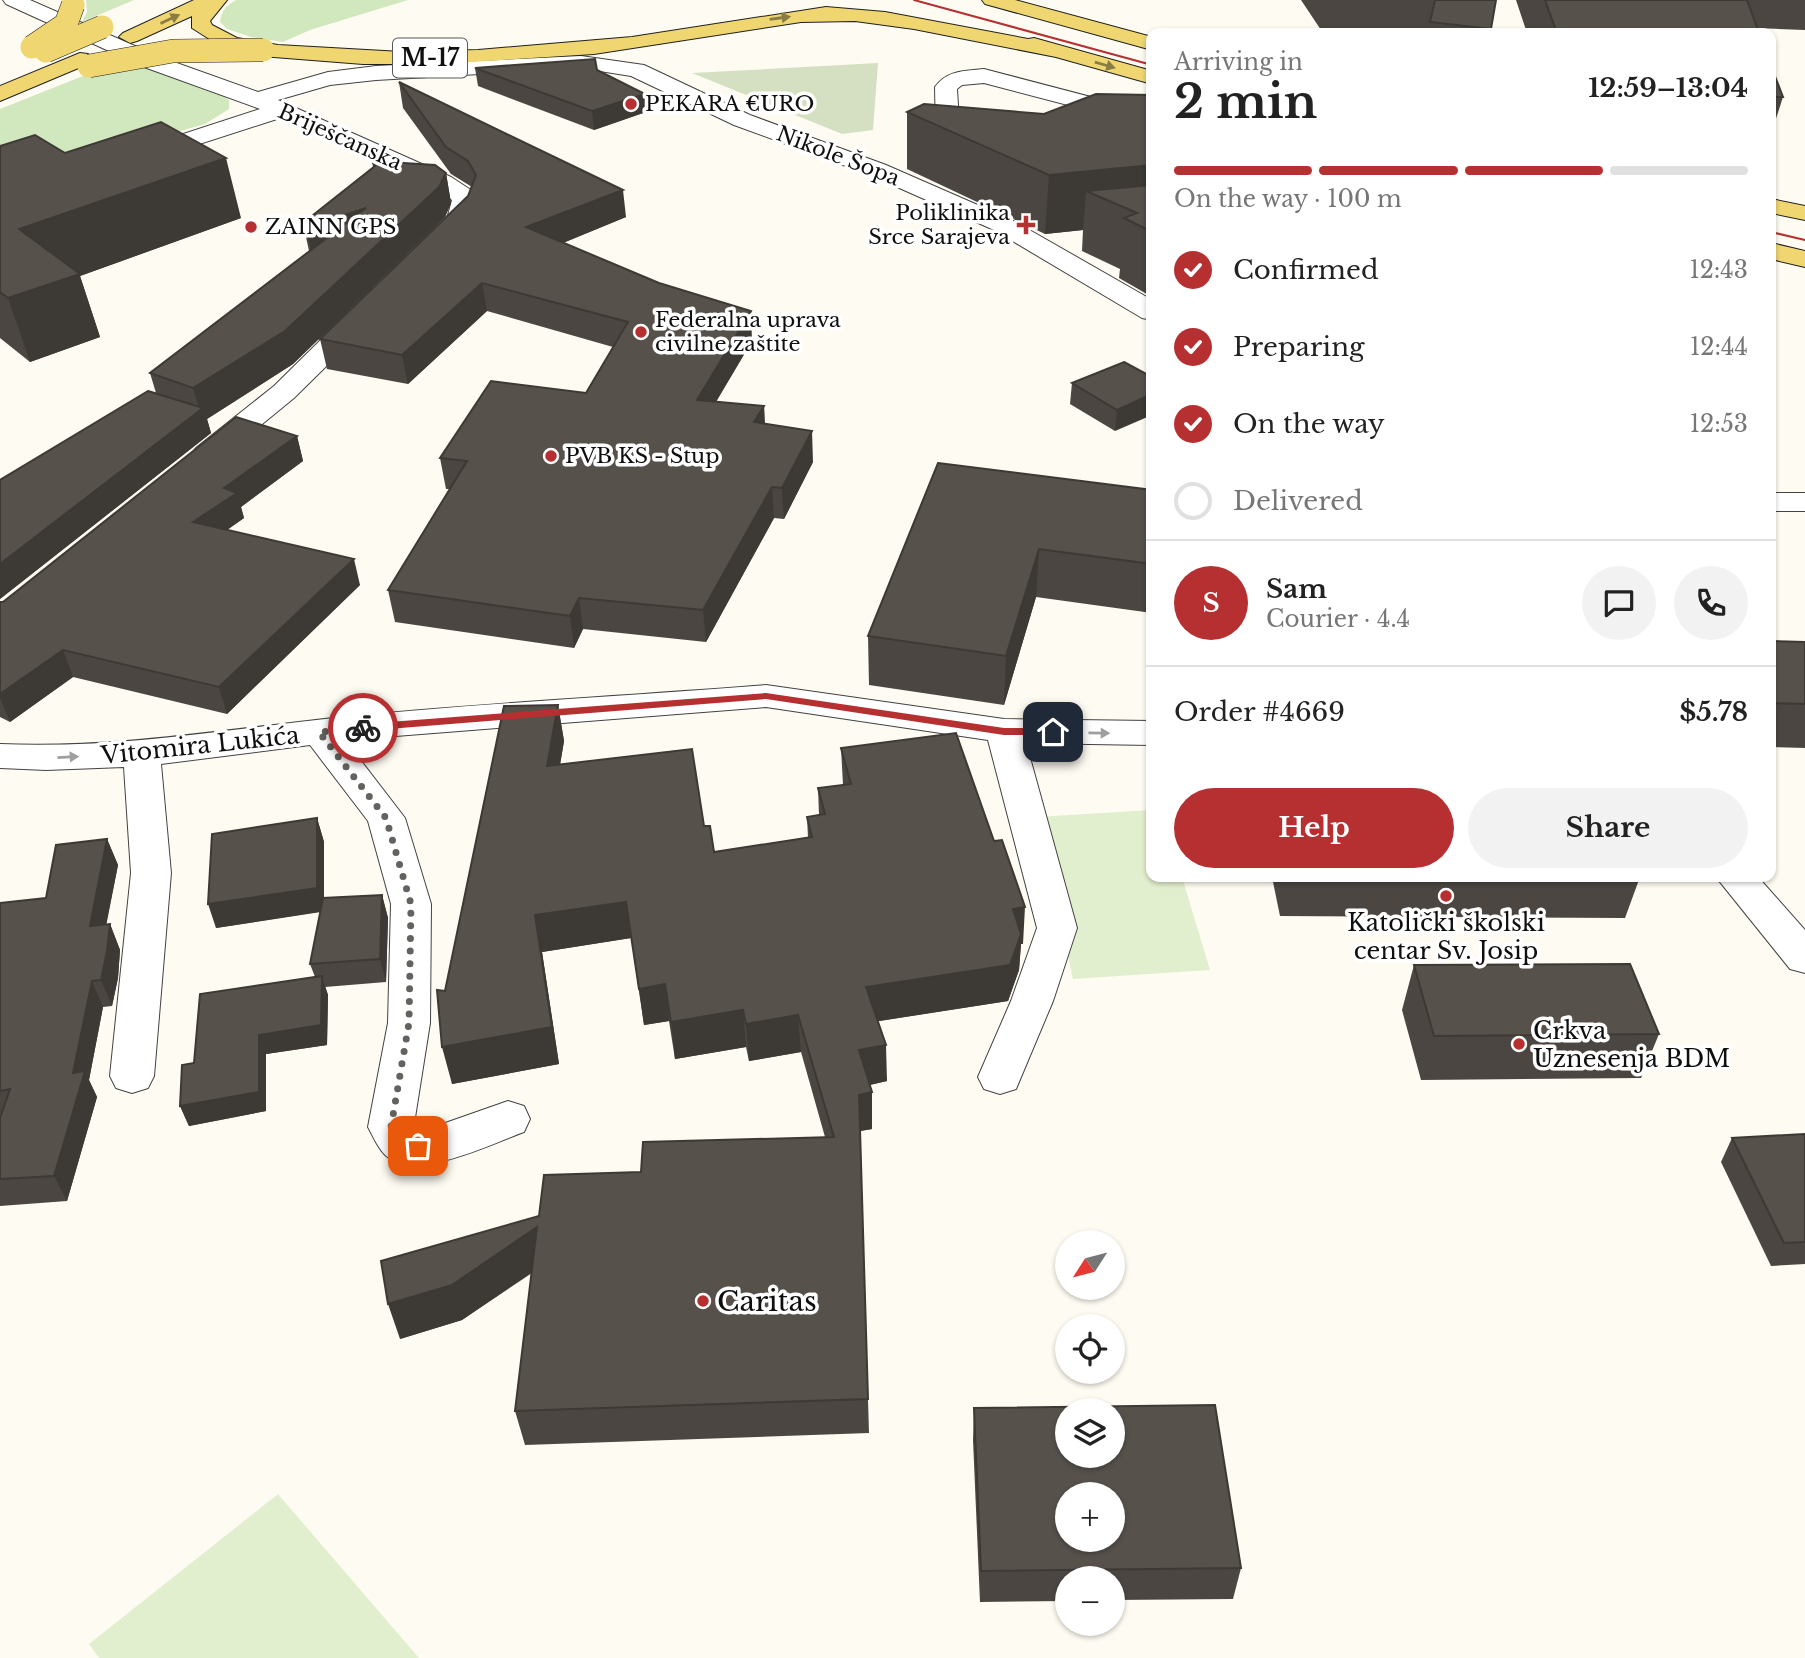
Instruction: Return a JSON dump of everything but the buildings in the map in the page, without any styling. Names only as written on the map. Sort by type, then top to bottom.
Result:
[{"type":"main road","points":[[24,57],[164,0]]},
{"type":"main road","points":[[84,63],[130,37],[211,0]]},
{"type":"main road","points":[[217,0],[200,20],[202,28],[227,41],[263,50]]},
{"type":"main road","points":[[874,0],[1058,51]]},
{"type":"main road","points":[[992,0],[1146,42]]},
{"type":"main road","points":[[1028,0],[1077,24]]},
{"type":"main road","points":[[712,29],[735,18],[750,1]]},
{"type":"main road","points":[[24,57],[66,24],[72,3]]},
{"type":"main road","name":"M-17","points":[[0,94],[84,63],[173,51],[263,50],[372,58],[434,58],[596,48],[806,15],[863,14],[1058,51],[1146,76]]},
{"type":"main road","points":[[1776,207],[1805,214]]},
{"type":"main road","points":[[1776,252],[1805,259]]},
{"type":"street","name":"Briješčanska","points":[[13,0],[106,43],[268,105],[442,182],[461,195],[466,202],[464,212],[419,259]]},
{"type":"street","name":"Nikole Šopa","points":[[115,164],[350,75],[599,62],[636,70],[742,120],[878,170],[1040,245],[1146,308]]},
{"type":"street","points":[[948,138],[946,87],[968,76],[984,76],[1146,118]]},
{"type":"street","points":[[878,170],[916,156],[948,138],[975,139]]},
{"type":"street","points":[[1040,245],[1077,239]]},
{"type":"street","points":[[186,472],[284,392],[380,297]]},
{"type":"street","points":[[1776,502],[1805,502]]},
{"type":"street","name":"Vitomira Lukića","points":[[0,756],[46,758],[142,754],[319,732],[766,696],[1004,731],[1146,733]]},
{"type":"street","points":[[1000,1077],[1032,1001],[1057,928],[1004,731]]},
{"type":"street","points":[[319,732],[386,818],[411,904],[409,1023],[391,1127],[404,1145],[432,1146],[508,1119]]},
{"type":"street","points":[[132,1076],[151,873],[142,754]]},
{"type":"street","points":[[1739,882],[1805,958]]},
{"type":"green space","points":[[86,0],[134,0],[82,22],[87,12]]},
{"type":"green space","points":[[236,0],[408,0],[310,30],[283,42],[251,37],[227,29],[220,22],[222,15],[227,6]]},
{"type":"green space","points":[[878,63],[873,130],[842,134],[692,73]]},
{"type":"green space","points":[[137,64],[220,94],[229,100],[229,109],[205,124],[0,182],[0,109],[88,74]]},
{"type":"green space","points":[[1146,810],[1146,882],[1184,882],[1210,970],[1073,979],[1037,817]]},
{"type":"green space","points":[[278,1494],[419,1658],[99,1658],[89,1644]]},
{"type":"tram line","points":[[914,0],[1146,63]]},
{"type":"tram line","points":[[1776,233],[1805,240]]},
{"type":"way so far","points":[[363,728],[319,732],[386,818],[411,904],[409,1023],[391,1127],[404,1145],[418,1146]]},
{"type":"place","name":"PEKARA €URO","points":[[631,104]]},
{"type":"place","name":"Poliklinika Srce Sarajeva","points":[[1026,225]]},
{"type":"place","name":"ZAINN GPS","points":[[251,227]]},
{"type":"place","name":"Federalna uprava civilne zaštite","points":[[641,332]]},
{"type":"place","name":"PVB KS - Stup","points":[[551,456]]},
{"type":"place","name":"Katolički školski centar Sv. Josip","points":[[1446,896]]},
{"type":"place","name":"Crkva Uznesenja BDM","points":[[1519,1044]]},
{"type":"place","name":"Caritas","points":[[703,1301]]},
{"type":"route","points":[[363,728],[766,696],[1004,731],[1053,732]]}]
